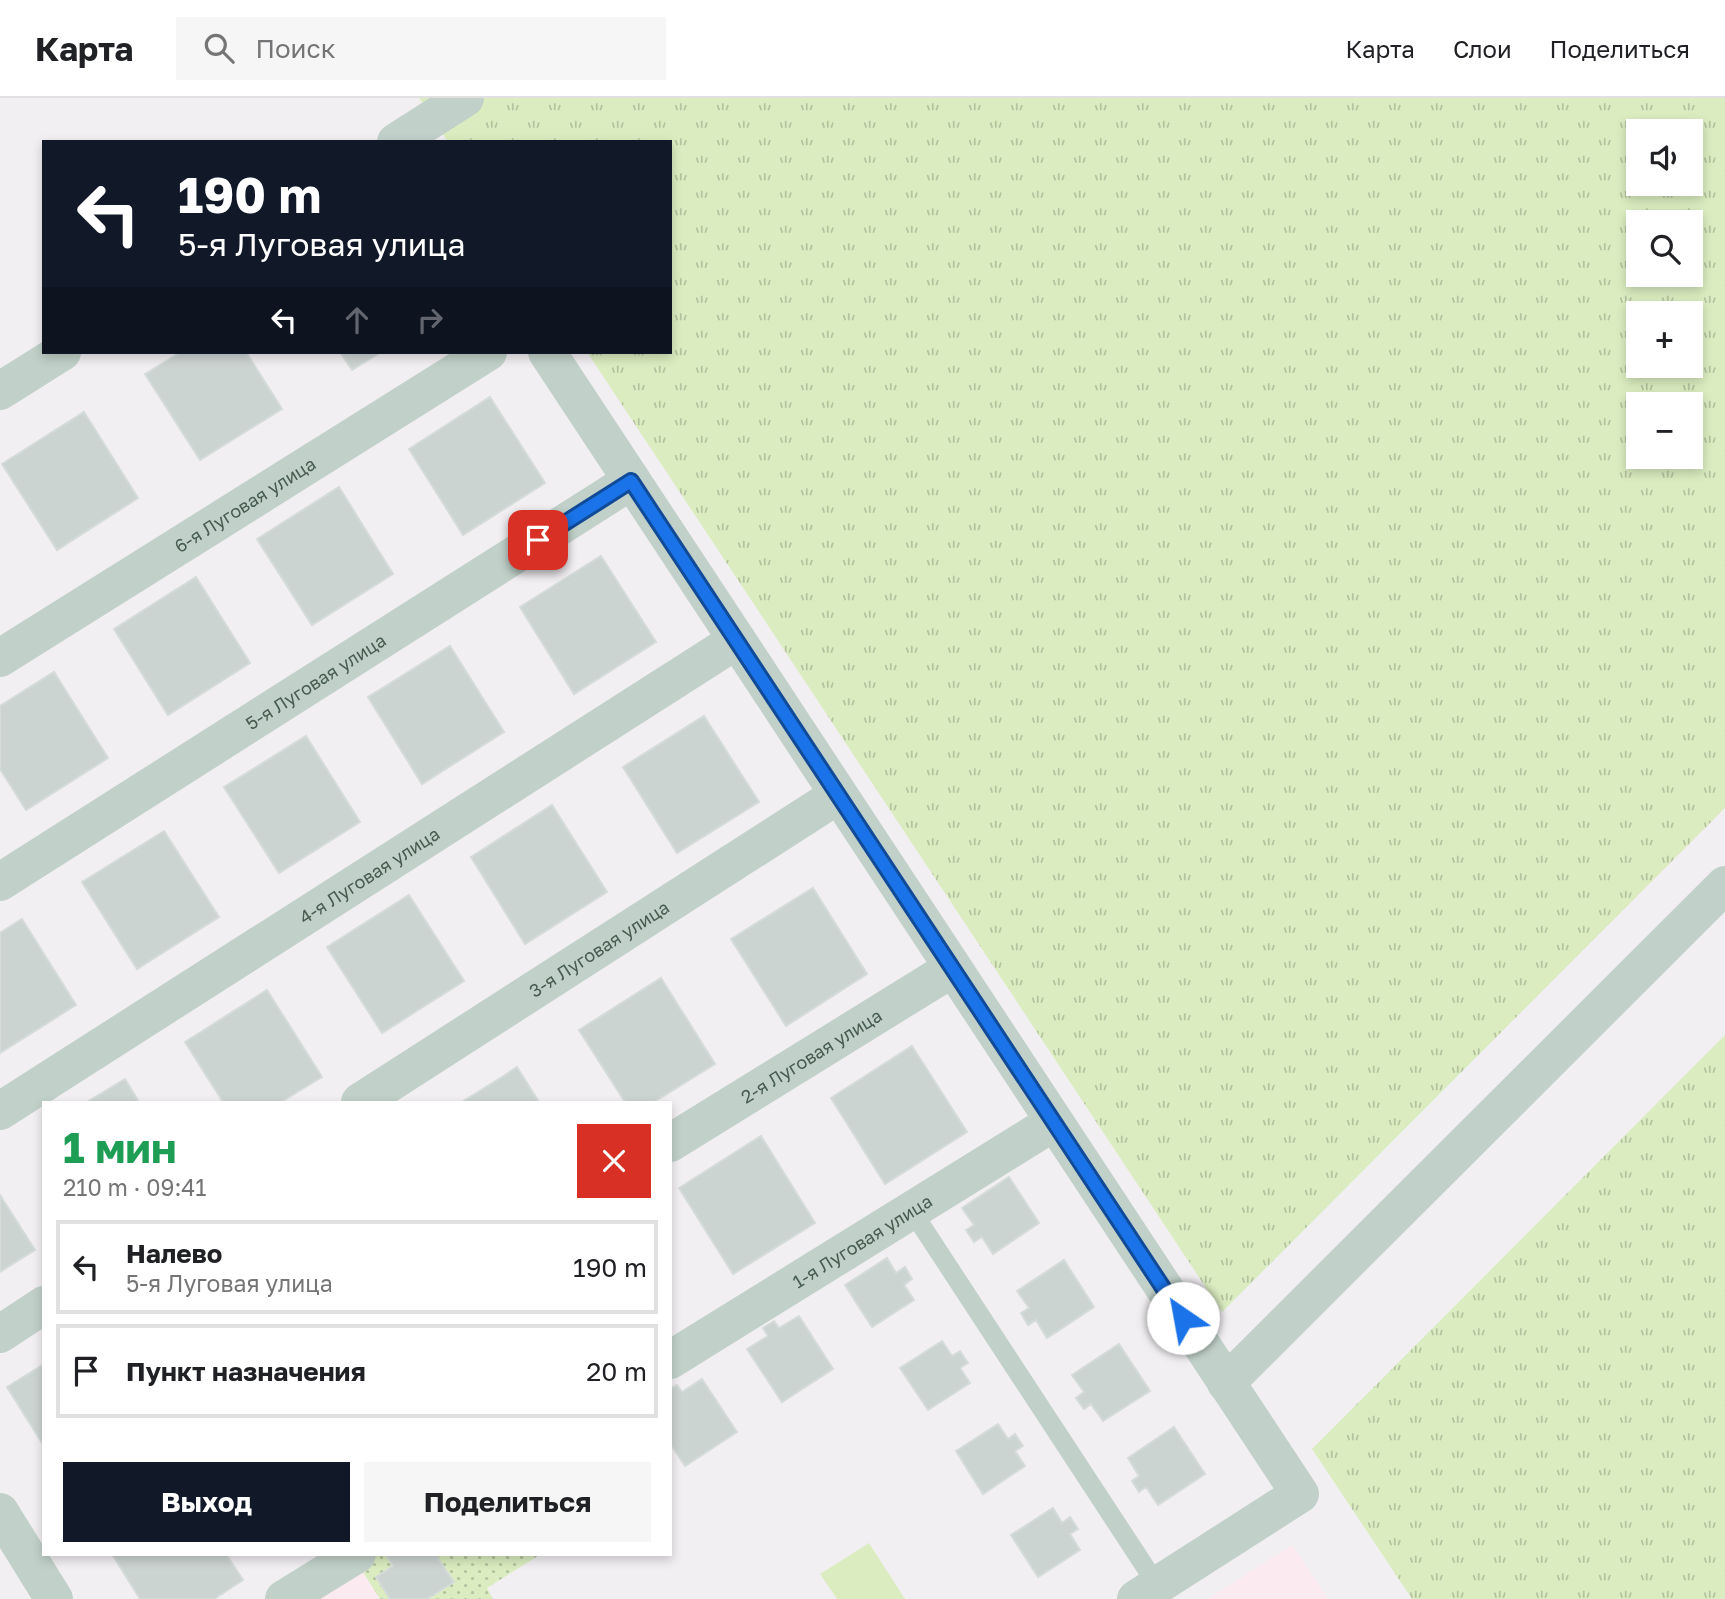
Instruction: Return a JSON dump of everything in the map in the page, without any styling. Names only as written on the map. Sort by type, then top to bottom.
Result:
[{"type":"street","points":[[401,140],[465,98]]},
{"type":"street","points":[[0,391],[59,354]]},
{"type":"street","name":"6-я Луговая улица","points":[[0,658],[485,354]]},
{"type":"street","points":[[548,354],[1300,1494],[1147,1592]]},
{"type":"street","name":"5-я Луговая улица","points":[[0,882],[631,481]]},
{"type":"street","name":"4-я Луговая улица","points":[[0,1111],[737,640]]},
{"type":"street","name":"3-я Луговая улица","points":[[362,1101],[838,795]]},
{"type":"street","points":[[1226,1383],[1725,885]]},
{"type":"street","name":"2-я Луговая улица","points":[[672,1142],[953,968]]},
{"type":"street","name":"1-я Луговая улица","points":[[672,1359],[1054,1122]]},
{"type":"street","points":[[0,1334],[42,1307]]},
{"type":"street","points":[[0,1512],[32,1538],[54,1599]]},
{"type":"street","points":[[284,1599],[354,1556]]},
{"type":"lane","points":[[912,1211],[1147,1592]]},
{"type":"shaded area","points":[[1292,1545],[1328,1599],[1208,1599]]},
{"type":"shaded area","points":[[359,1566],[380,1599],[306,1599]]},
{"type":"green space","points":[[419,98],[1725,98],[1725,808],[1222,1312],[588,354],[672,354],[672,140],[447,140]]},
{"type":"green space","points":[[1725,1035],[1725,1599],[1412,1599],[1312,1449]]},
{"type":"green space","points":[[869,1543],[905,1599],[837,1599],[820,1574]]},
{"type":"green space","points":[[375,1556],[538,1556],[487,1588],[493,1599],[380,1599],[359,1566]]},
{"type":"building","points":[[178,354],[247,354],[282,409],[200,460],[145,374]]},
{"type":"building","points":[[341,354],[378,354],[352,370]]},
{"type":"building","points":[[490,397],[545,483],[463,535],[409,449]]},
{"type":"building","points":[[84,412],[138,498],[57,550],[2,464]]},
{"type":"building","points":[[339,487],[393,574],[312,625],[257,539]]},
{"type":"building","points":[[601,556],[656,642],[574,694],[520,607]]},
{"type":"building","points":[[196,577],[250,663],[168,715],[114,629]]},
{"type":"building","points":[[450,646],[504,732],[422,784],[368,697]]},
{"type":"building","points":[[54,672],[108,758],[26,810],[0,769],[0,706]]},
{"type":"building","points":[[704,716],[759,802],[677,853],[623,767]]},
{"type":"building","points":[[306,736],[360,822],[279,873],[224,787]]},
{"type":"building","points":[[552,805],[607,892],[525,944],[471,857]]},
{"type":"building","points":[[164,831],[219,917],[137,969],[82,882]]},
{"type":"building","points":[[813,888],[867,974],[786,1026],[731,939]]},
{"type":"building","points":[[409,895],[464,981],[382,1033],[327,947]]},
{"type":"building","points":[[22,919],[76,1005],[0,1053],[0,933]]},
{"type":"building","points":[[661,978],[715,1064],[656,1101],[624,1101],[579,1030]]},
{"type":"building","points":[[267,990],[322,1077],[283,1101],[222,1101],[185,1042]]},
{"type":"building","points":[[912,1046],[967,1132],[885,1184],[831,1098]]},
{"type":"building","points":[[517,1067],[538,1101],[464,1101]]},
{"type":"building","points":[[125,1079],[138,1101],[89,1101]]},
{"type":"building","points":[[761,1136],[815,1223],[733,1274],[679,1188]]},
{"type":"building","points":[[1009,1177],[1039,1223],[993,1254],[982,1237],[974,1242],[966,1230],[974,1225],[962,1208]]},
{"type":"building","points":[[0,1195],[35,1250],[0,1272]]},
{"type":"building","points":[[887,1258],[896,1273],[905,1267],[912,1279],[904,1285],[914,1300],[872,1327],[845,1285]]},
{"type":"building","points":[[1064,1260],[1094,1307],[1047,1338],[1036,1320],[1028,1325],[1021,1313],[1029,1308],[1017,1291]]},
{"type":"building","points":[[799,1316],[833,1369],[782,1402],[747,1349],[768,1336],[763,1328],[774,1321],[779,1328]]},
{"type":"building","points":[[942,1341],[952,1356],[960,1351],[968,1363],[960,1368],[970,1383],[928,1410],[900,1368]]},
{"type":"building","points":[[1119,1344],[1150,1391],[1103,1421],[1091,1404],[1084,1409],[1076,1398],[1084,1392],[1072,1375]]},
{"type":"building","points":[[42,1365],[42,1443],[7,1387]]},
{"type":"building","points":[[702,1379],[737,1432],[685,1466],[672,1446],[672,1388],[677,1385],[682,1392]]},
{"type":"building","points":[[998,1424],[1008,1439],[1015,1434],[1023,1446],[1015,1451],[1025,1466],[983,1494],[956,1451]]},
{"type":"building","points":[[1174,1427],[1205,1474],[1158,1505],[1146,1487],[1139,1492],[1132,1481],[1139,1476],[1128,1458]]},
{"type":"building","points":[[1053,1508],[1062,1523],[1070,1517],[1078,1529],[1070,1534],[1080,1550],[1038,1577],[1011,1535]]},
{"type":"building","points":[[113,1556],[227,1556],[243,1580],[214,1599],[140,1599]]},
{"type":"building","points":[[387,1556],[436,1556],[454,1582],[427,1599],[390,1599],[376,1577],[393,1566]]},
{"type":"route","points":[[538,540],[631,481],[1183,1318]]}]
